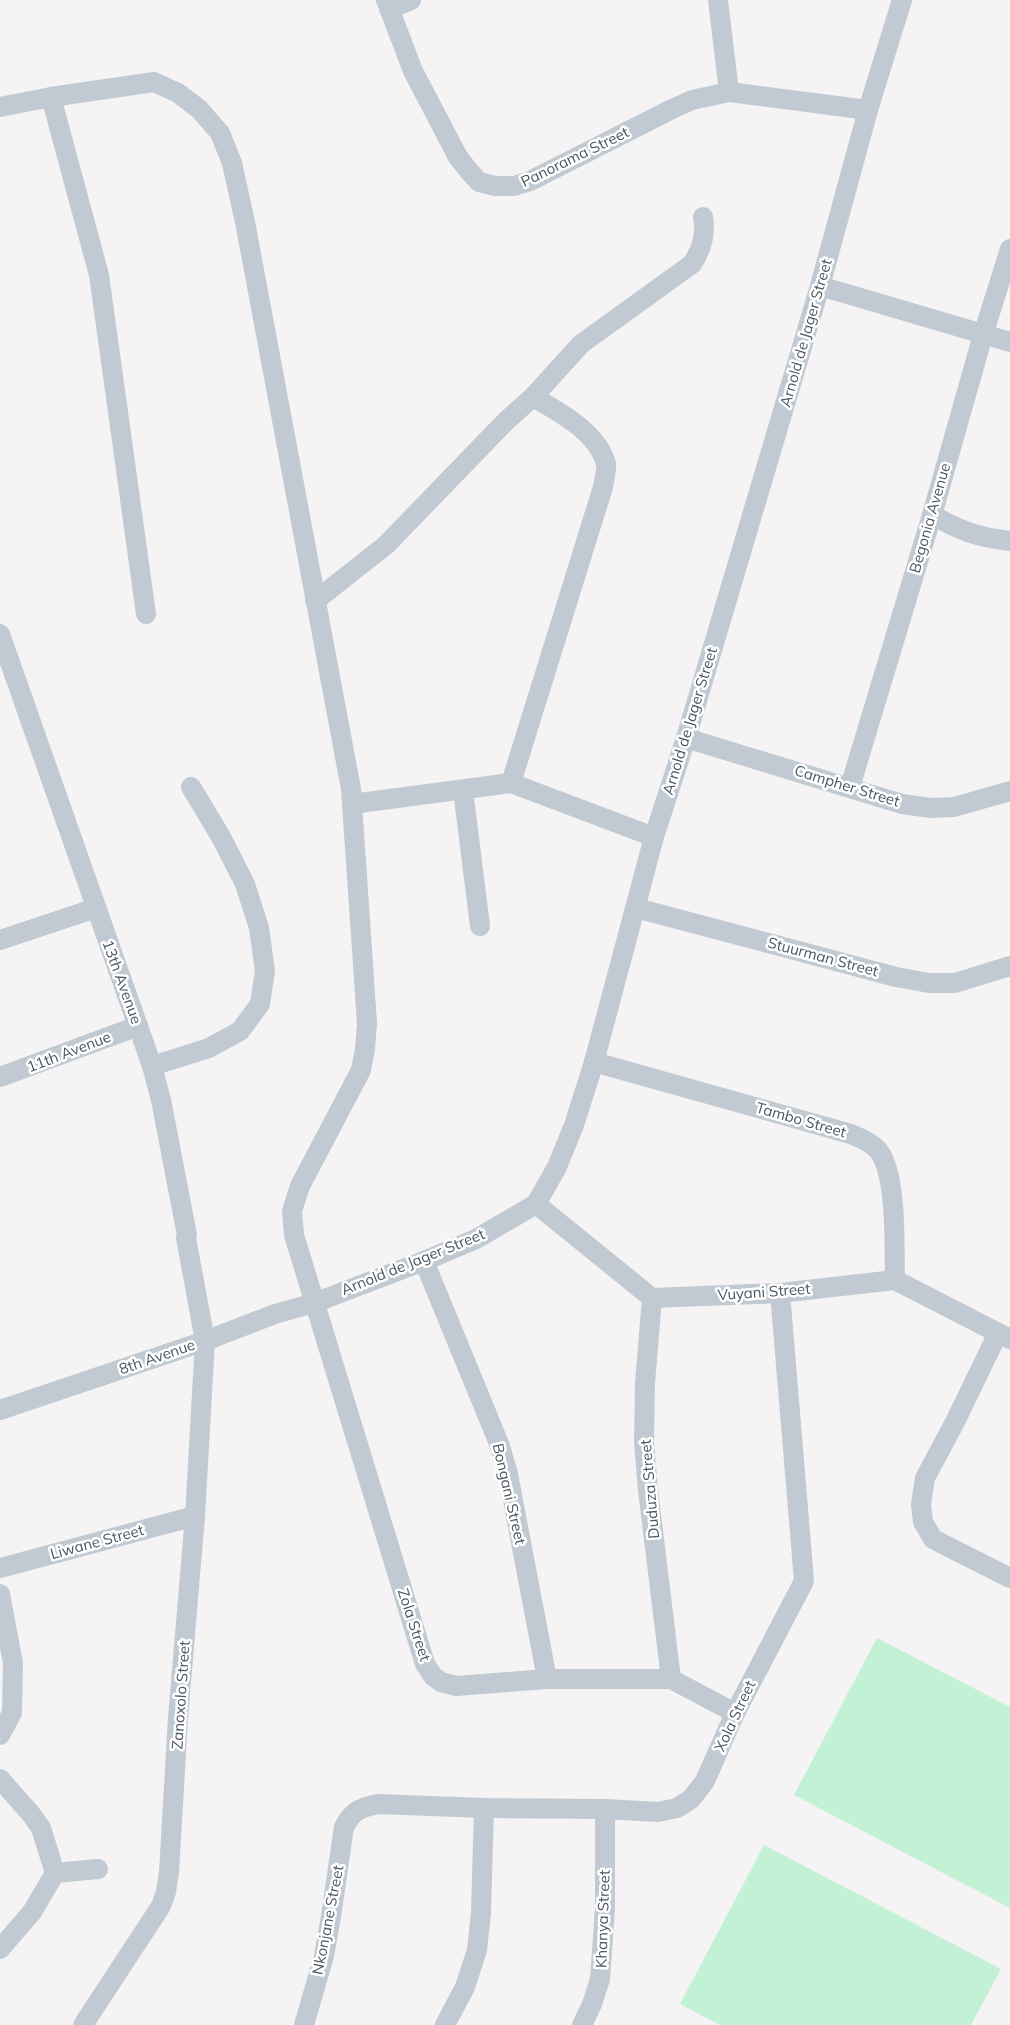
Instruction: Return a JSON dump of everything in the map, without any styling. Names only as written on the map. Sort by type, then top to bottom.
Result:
[{"type":"street","points":[[388,4],[411,0]]},
{"type":"street","points":[[718,0],[729,92]]},
{"type":"street","name":"Arnold de Jager Street","points":[[314,1303],[476,1239],[536,1204],[557,1167],[574,1125],[594,1062],[654,837],[686,738],[820,286],[868,110],[902,0]]},
{"type":"street","name":"Panorama Street","points":[[388,4],[413,71],[458,157],[479,182],[495,186],[514,186],[530,181],[678,106],[692,100],[729,92],[868,110]]},
{"type":"street","name":"Zola Street","points":[[0,107],[50,97],[154,82],[178,93],[199,109],[220,133],[232,163],[245,222],[351,789],[367,1023],[365,1049],[360,1070],[300,1186],[292,1211],[294,1235],[425,1664],[433,1676],[441,1682],[456,1686],[547,1679],[671,1679],[735,1713]]},
{"type":"street","points":[[50,97],[99,275],[146,614]]},
{"type":"street","points":[[315,601],[386,545],[506,421],[533,397],[581,344],[692,264],[702,249],[705,227],[703,217]]},
{"type":"street","name":"Begonia Avenue","points":[[850,787],[1010,249]]},
{"type":"street","points":[[820,286],[1010,342]]},
{"type":"street","points":[[511,783],[603,487],[606,465],[598,446],[572,420],[533,397]]},
{"type":"street","points":[[932,515],[963,532],[989,539],[1010,541]]},
{"type":"street","name":"13th Avenue","points":[[0,634],[5,666],[96,908],[152,1066],[187,1235],[205,1341]]},
{"type":"street","name":"Campher Street","points":[[686,738],[902,804],[931,808],[954,807],[1010,791]]},
{"type":"street","points":[[352,804],[511,783],[654,837]]},
{"type":"street","points":[[152,1066],[209,1048],[240,1031],[260,1004],[264,979],[265,971],[259,928],[245,884],[221,837],[191,787]]},
{"type":"street","points":[[463,790],[480,926]]},
{"type":"street","points":[[0,940],[96,908]]},
{"type":"street","name":"Stuurman Street","points":[[636,908],[929,984],[956,983],[1010,966]]},
{"type":"street","name":"11th Avenue","points":[[0,1077],[138,1026]]},
{"type":"street","name":"Tambo Street","points":[[594,1062],[851,1134],[870,1143],[882,1155],[888,1175],[892,1204],[895,1280]]},
{"type":"street","points":[[536,1204],[652,1298]]},
{"type":"street","name":"Bongani Street","points":[[424,1261],[500,1446],[508,1474],[547,1679]]},
{"type":"street","points":[[895,1280],[1004,1336],[925,1478],[921,1504],[923,1522],[933,1539],[1010,1578]]},
{"type":"street","name":"Vuyani Street","points":[[652,1298],[780,1293],[895,1280]]},
{"type":"street","name":"Xola Street","points":[[351,1815],[362,1807],[378,1804],[484,1808],[605,1808],[658,1812],[678,1808],[691,1799],[705,1781],[735,1713],[804,1581],[780,1293]]},
{"type":"street","name":"Duduza Street","points":[[652,1298],[645,1383],[644,1442],[671,1679]]},
{"type":"street","name":"8th Avenue","points":[[0,1410],[205,1341],[275,1314],[314,1303]]},
{"type":"street","name":"Zanoxolo Street","points":[[83,2025],[161,1906],[166,1892],[195,1516],[205,1341]]},
{"type":"street","name":"Liwane Street","points":[[0,1568],[195,1516]]},
{"type":"street","points":[[0,1594],[13,1663],[12,1712],[0,1735]]},
{"type":"street","points":[[0,1779],[23,1803],[41,1828],[56,1873]]},
{"type":"street","points":[[445,2025],[465,1987],[477,1950],[484,1808]]},
{"type":"street","name":"Khanya Street","points":[[582,2025],[592,2004],[600,1979],[605,1908],[605,1808]]},
{"type":"street","name":"Nkonjane Street","points":[[304,2025],[326,1946],[344,1827],[351,1815]]},
{"type":"street","points":[[56,1873],[98,1869]]},
{"type":"street","points":[[0,1949],[32,1912],[56,1873]]},
{"type":"green space","points":[[877,1638],[1010,1707],[1010,1908],[794,1795]]},
{"type":"green space","points":[[764,1845],[1001,1969],[971,2025],[720,2025],[680,2004]]}]
